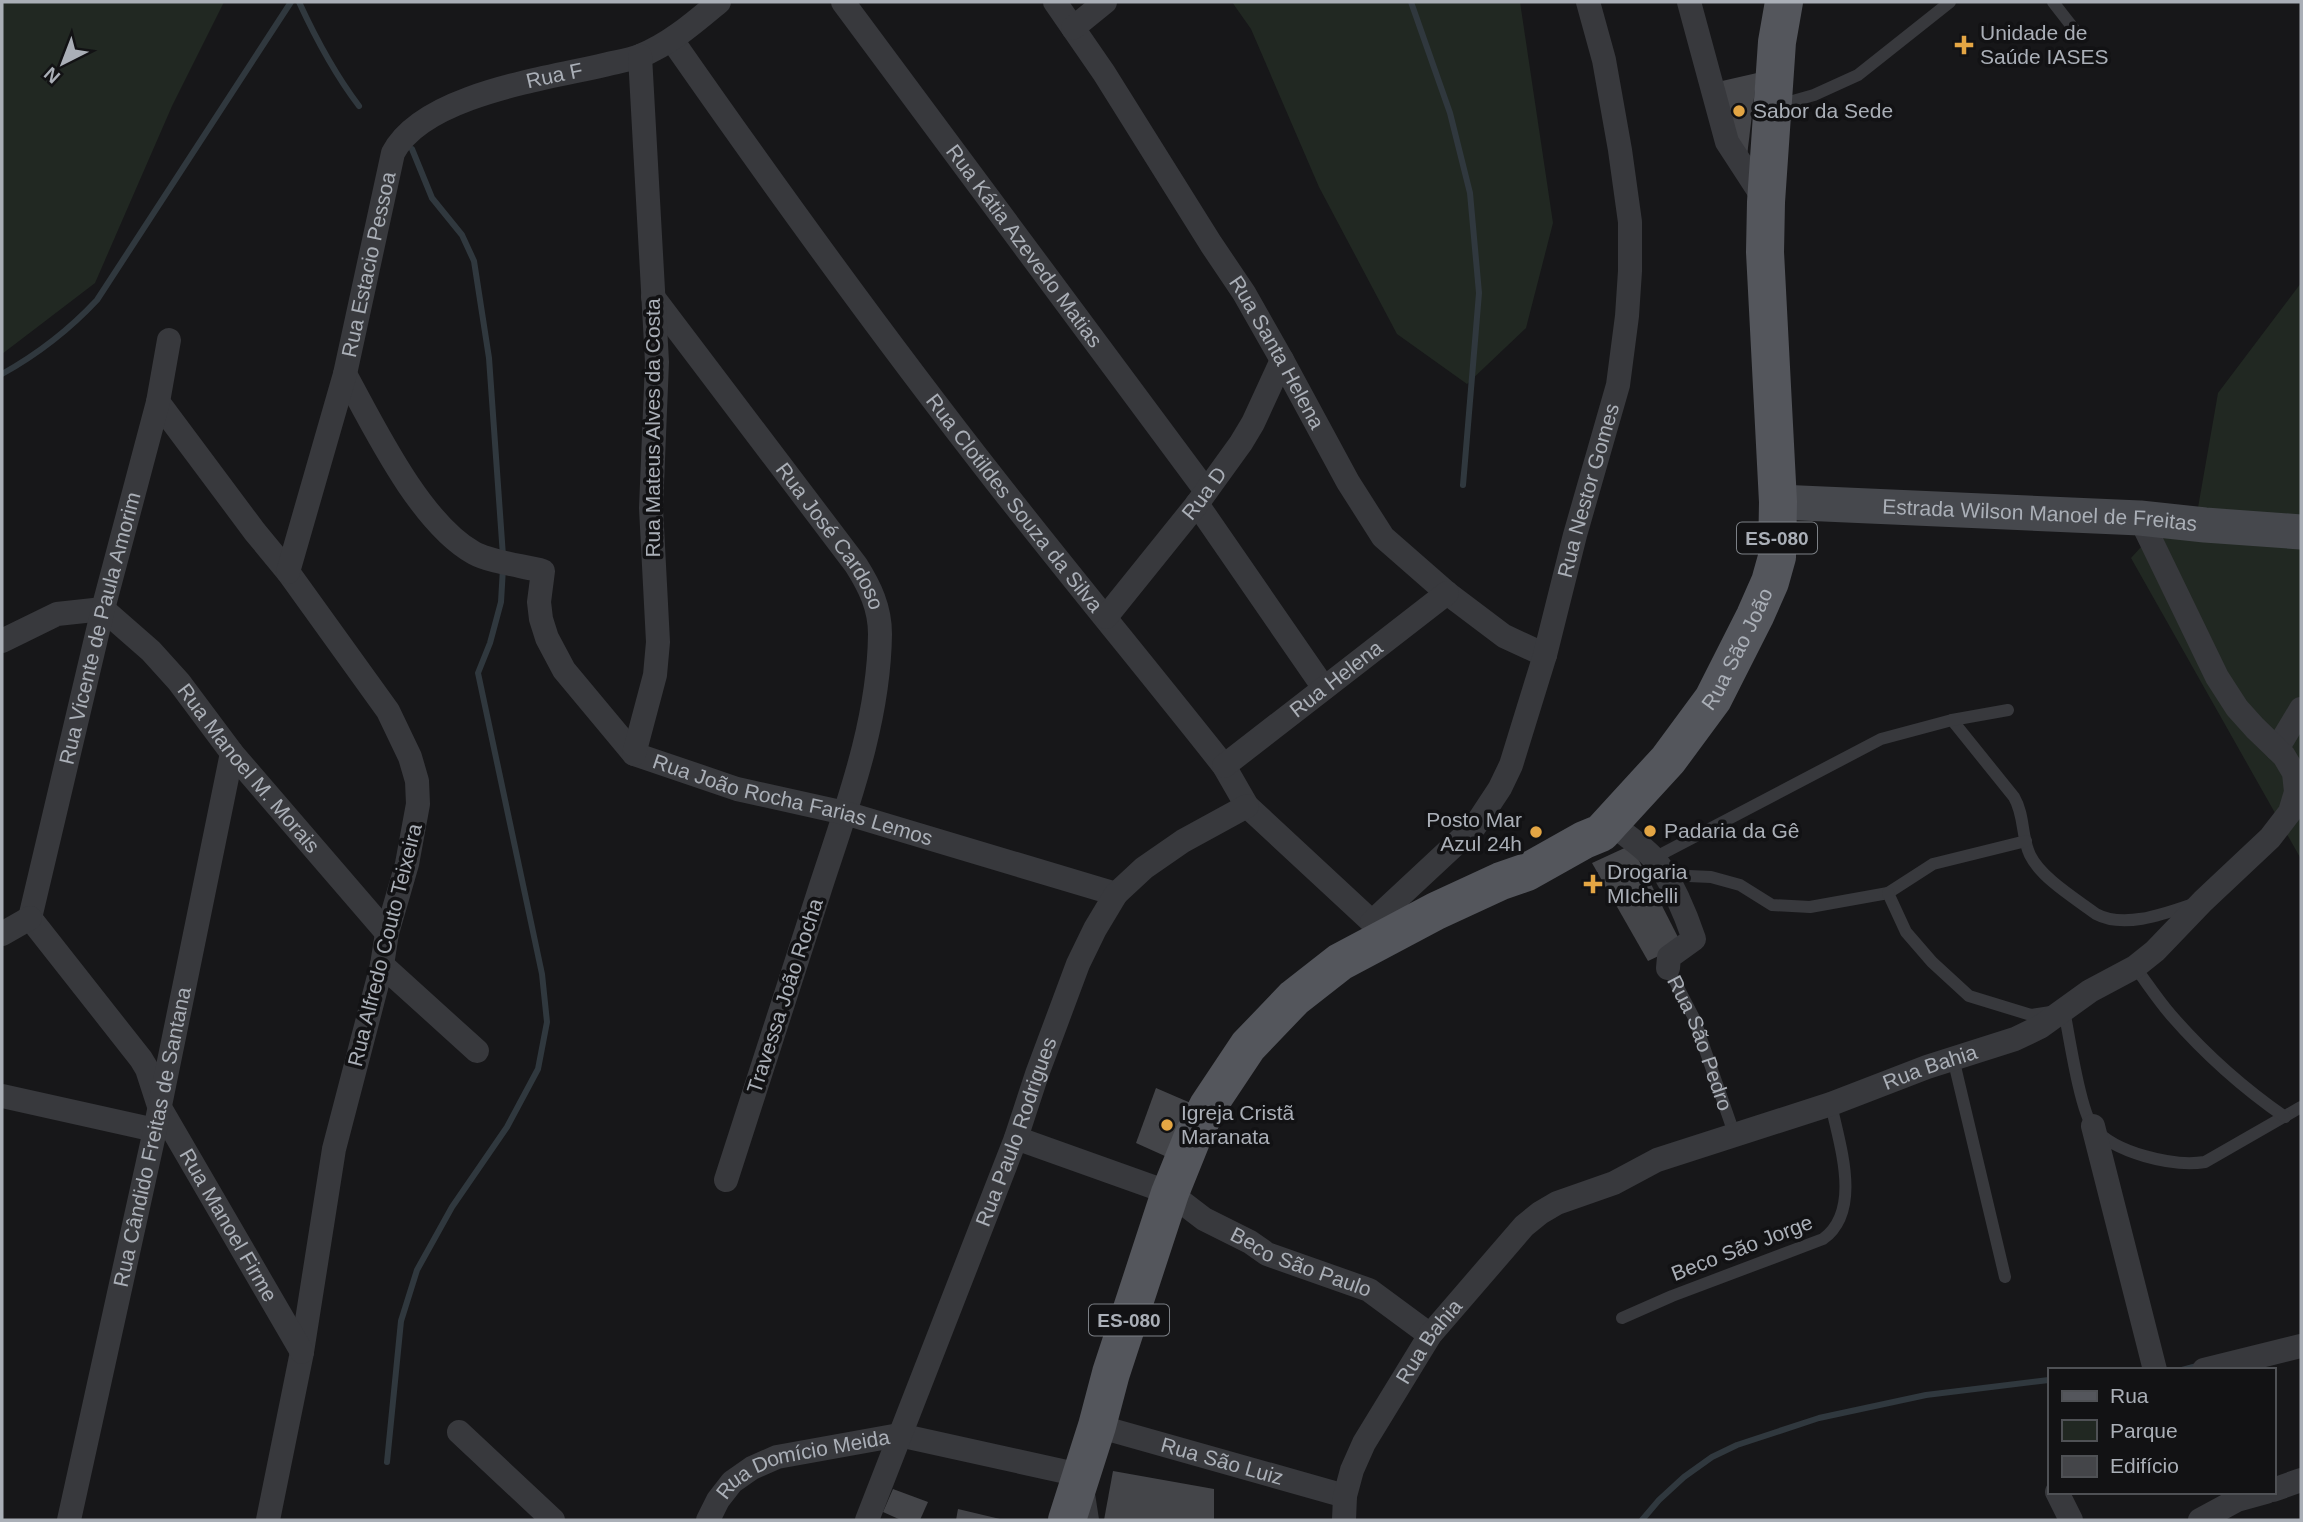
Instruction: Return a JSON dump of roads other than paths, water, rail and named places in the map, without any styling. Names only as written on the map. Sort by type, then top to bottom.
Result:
[{"type":"main road","name":"ES-080","points":[[1766,202],[1777,41],[1784,2]]},
{"type":"main road","name":"Rua São João","points":[[1382,928],[1527,872],[1601,833],[1668,760],[1713,699],[1770,582],[1777,557],[1779,502],[1765,252],[1766,202]]},
{"type":"main road","name":"ES-080","points":[[1067,1520],[1111,1373],[1170,1193],[1208,1106],[1248,1046],[1294,998],[1382,928]]},
{"type":"street","name":"Rua F","points":[[393,153],[416,125],[453,104],[482,94],[640,56],[672,40],[719,2]]},
{"type":"street","name":"Rua Kátia Azevedo Matias","points":[[843,2],[1202,497],[1324,688]]},
{"type":"street","name":"Rua Santa Helena","points":[[1055,2],[1104,73],[1244,293],[1348,482],[1379,531],[1394,549],[1504,636],[1545,655]]},
{"type":"street","points":[[1073,28],[1105,2]]},
{"type":"street","name":"Rua Nestor Gomes","points":[[1382,928],[1475,826],[1511,765],[1545,655],[1575,535],[1618,385],[1630,271],[1630,222],[1604,61],[1588,2]]},
{"type":"street","points":[[1689,2],[1727,142],[1766,202]]},
{"type":"street","name":"Rua Clotildes Souza da Silva","points":[[672,40],[778,193],[913,373],[996,482],[1224,766],[1247,806],[1382,928]]},
{"type":"street","name":"Rua Mateus Alves da Costa","points":[[634,754],[655,675],[658,642],[651,508],[657,362],[640,56]]},
{"type":"street","name":"Rua Estacio Pessoa","points":[[288,572],[345,374],[393,153]]},
{"type":"street","name":"Rua José Cardoso","points":[[653,297],[856,565],[870,588],[878,610],[880,633],[877,676],[871,718],[845,813]]},
{"type":"street","name":"Rua Vicente de Paula Amorim","points":[[30,918],[103,609],[158,402],[169,340]]},
{"type":"street","name":"Rua D","points":[[1106,617],[1202,497],[1253,423],[1283,360]]},
{"type":"street","name":"Rua João Rocha Farias Lemos","points":[[345,374],[397,467],[441,526],[474,553],[542,571],[539,602],[547,638],[564,670],[634,754],[737,789],[845,813],[1116,894]]},
{"type":"street","name":"Rua Alfredo Couto Teixeira","points":[[158,402],[288,572],[388,711],[410,757],[417,781],[418,804],[407,864],[387,933],[382,965],[334,1149],[302,1352],[268,1520]]},
{"type":"street","name":"Estrada Wilson Manoel de Freitas","points":[[1779,502],[2140,517],[2301,532]]},
{"type":"street","name":"Rua Bahia","points":[[1345,1508],[1352,1470],[1364,1443],[1430,1335],[1524,1226],[1540,1213],[1557,1203],[1614,1183],[1657,1160],[1832,1104],[1954,1058],[2015,1039],[2040,1027],[2090,991],[2135,967],[2155,951],[2270,838],[2290,812],[2296,792],[2294,774],[2284,756],[2237,708],[2217,677],[2140,517]]},
{"type":"street","name":"Rua Helena","points":[[1224,766],[1447,593]]},
{"type":"street","points":[[2,641],[57,614],[103,609]]},
{"type":"street","name":"Rua Manoel M. Morais","points":[[103,609],[151,651],[180,682],[232,753],[387,933]]},
{"type":"street","points":[[2277,749],[2301,709]]},
{"type":"street","name":"Rua Cândido Freitas de Santana","points":[[69,1520],[157,1118],[232,753]]},
{"type":"street","name":"Rua Paulo Rodrigues","points":[[867,1520],[1016,1138],[1078,964],[1095,929],[1116,894],[1144,868],[1184,841],[1247,806]]},
{"type":"street","name":"Travessa João Rocha","points":[[726,1180],[845,813]]},
{"type":"street","name":"Rua São Pedro","points":[[1612,824],[1660,867],[1694,939],[1669,957],[1668,968]]},
{"type":"street","points":[[2,934],[30,918]]},
{"type":"street","name":"Rua Manoel Firme","points":[[30,918],[141,1059],[147,1069],[157,1118],[302,1352]]},
{"type":"street","points":[[382,965],[477,1051]]},
{"type":"street","points":[[2,1096],[157,1118]]},
{"type":"street","points":[[2093,1126],[2154,1368]]},
{"type":"street","name":"Beco São Paulo","points":[[1016,1138],[1170,1193],[1204,1219],[1250,1242],[1267,1254],[1369,1290],[1430,1335]]},
{"type":"street","points":[[2212,1368],[2301,1346]]},
{"type":"street","name":"Rua São Luiz","points":[[1097,1426],[1345,1508]]},
{"type":"street","points":[[459,1432],[553,1520]]},
{"type":"street","name":"Rua Domício Meida","points":[[708,1520],[718,1500],[732,1482],[752,1468],[777,1457],[899,1435],[1080,1475]]},
{"type":"street","points":[[1080,1475],[1087,1520]]},
{"type":"street","points":[[2275,1489],[2301,1480]]},
{"type":"street","points":[[2058,1494],[2071,1520]]},
{"type":"street","points":[[2200,1520],[2237,1500],[2259,1494]]},
{"type":"lane","points":[[1772,107],[1814,94],[1858,75],[1951,2]]},
{"type":"lane","points":[[2053,2],[2074,30]]},
{"type":"lane","points":[[1660,867],[1881,738],[1952,720],[2007,710]]},
{"type":"lane","points":[[1952,720],[2014,797],[2021,809],[2031,856],[2040,870],[2096,914],[2118,922],[2175,911],[2203,901]]},
{"type":"lane","points":[[1660,867],[1740,885],[1772,905],[1810,907],[1888,893],[1933,863],[2026,841]]},
{"type":"lane","points":[[1888,893],[1906,932],[1932,962],[1969,996],[2031,1015],[2064,1010],[2085,1109],[2093,1126],[2117,1144],[2144,1155],[2190,1164],[2204,1162],[2301,1107]]},
{"type":"lane","points":[[2135,967],[2171,1014],[2201,1046],[2247,1090],[2285,1117]]},
{"type":"lane","name":"Rua São Pedro","points":[[1668,968],[1695,1018],[1735,1136]]},
{"type":"lane","points":[[1954,1058],[2005,1277]]},
{"type":"lane","name":"Beco São Jorge","points":[[1622,1318],[1671,1296],[1823,1239],[1833,1232],[1839,1221],[1846,1187],[1832,1104]]},
{"type":"waterway","points":[[2,374],[52,341],[97,300],[291,2]]},
{"type":"waterway","points":[[299,2],[326,56],[359,106]]},
{"type":"waterway","points":[[1411,2],[1450,113],[1470,193],[1479,293],[1463,485]]},
{"type":"waterway","points":[[412,149],[432,198],[462,235],[474,261],[489,358],[503,556]]},
{"type":"waterway","points":[[387,1462],[401,1321],[417,1270],[452,1207],[507,1127],[538,1069],[547,1022],[542,974],[478,673],[490,643],[501,602],[503,568]]},
{"type":"waterway","points":[[2190,1368],[2197,1366]]},
{"type":"waterway","points":[[1642,1520],[1684,1477],[1712,1457],[1737,1445],[1819,1418],[1926,1395],[2048,1380]]},
{"type":"place","name":"Unidade de Saúde IASES","points":[[1964,45]]},
{"type":"place","name":"Sabor da Sede","points":[[1739,111]]},
{"type":"place","name":"Padaria da Gê","points":[[1650,831]]},
{"type":"place","name":"Posto Mar Azul 24h","points":[[1536,832]]},
{"type":"place","name":"Drogaria MIchelli","points":[[1593,884]]},
{"type":"place","name":"Igreja Cristã Maranata","points":[[1167,1125]]}]
